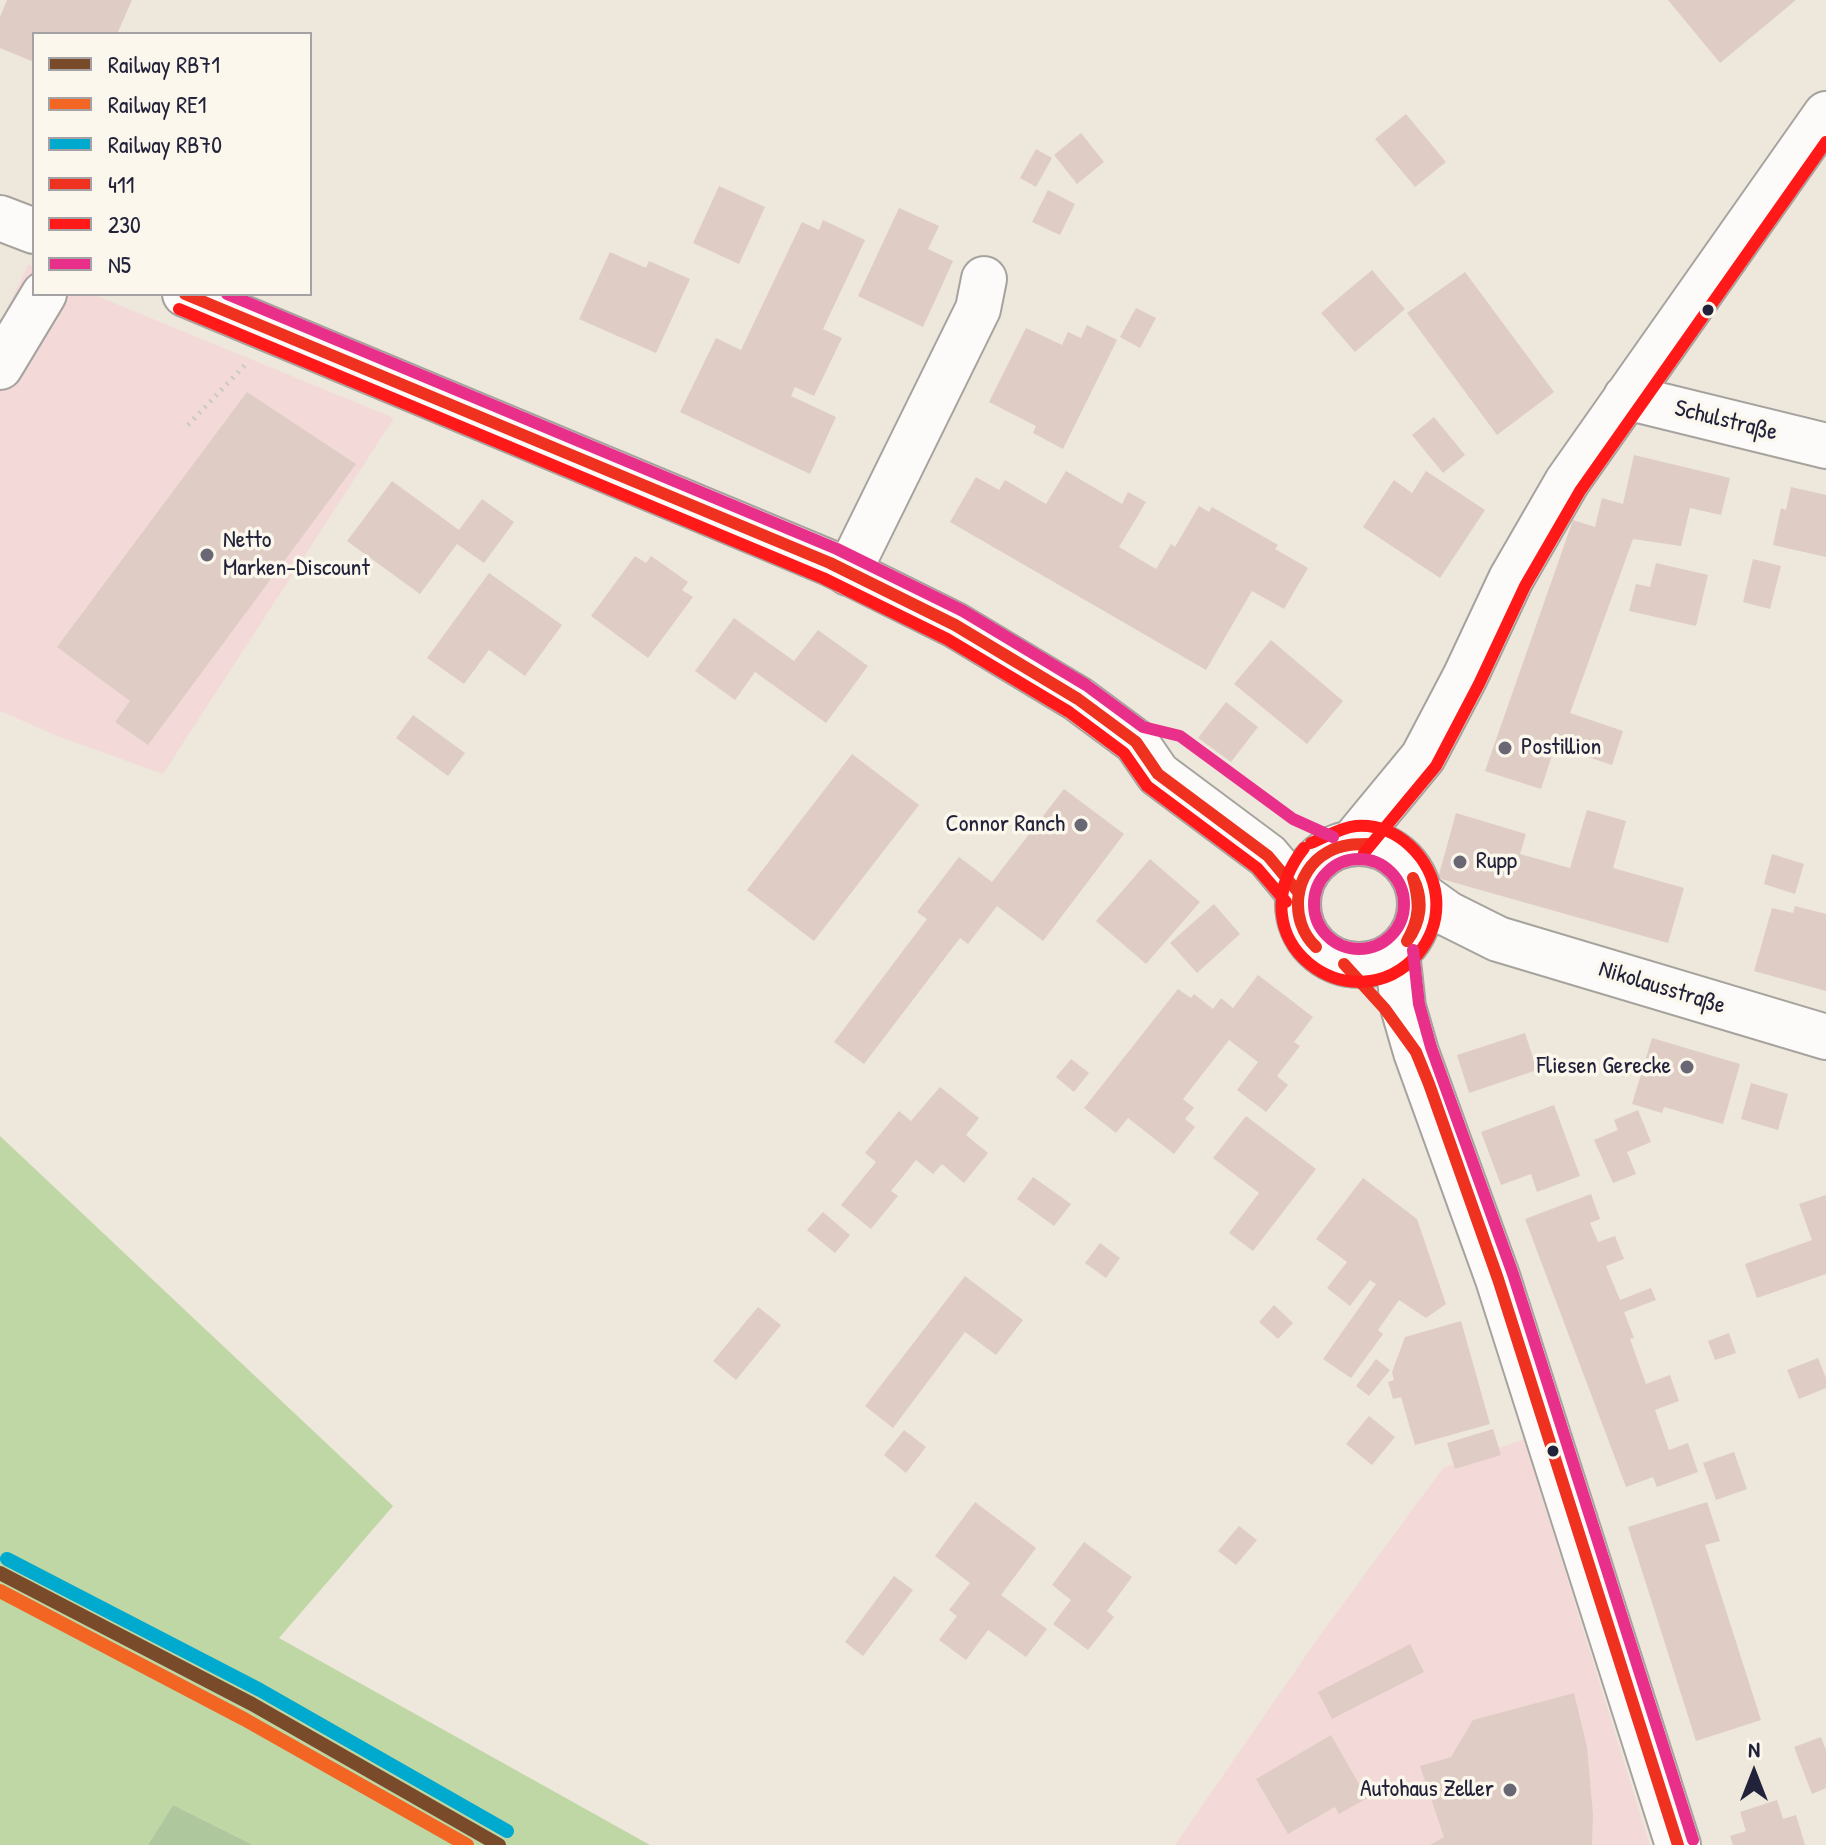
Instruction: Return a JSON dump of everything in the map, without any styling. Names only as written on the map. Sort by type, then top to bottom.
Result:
[{"type":"street","points":[[1339,848],[1423,757],[1511,579],[1567,482],[1826,114]]},
{"type":"street","points":[[0,218],[32,230]]},
{"type":"street","points":[[848,573],[978,309],[984,279]]},
{"type":"street","points":[[0,367],[43,296]]},
{"type":"street","points":[[190,296],[848,573],[955,625],[1078,699],[1136,742],[1158,774],[1268,856],[1298,892]]},
{"type":"street","name":"Schulstraße","points":[[1626,397],[1826,446]]},
{"type":"street","points":[[1136,742],[1172,750],[1285,833],[1339,848]]},
{"type":"street","points":[[1413,879],[1391,851],[1372,843],[1339,848],[1317,858],[1304,874],[1298,892],[1297,911],[1307,937],[1326,957],[1344,964],[1363,966],[1381,962],[1402,947],[1419,919],[1413,879],[1423,757]]},
{"type":"street","name":"Nikolausstraße","points":[[1413,879],[1448,914],[1498,939],[1826,1037]]},
{"type":"street","name":"Nikolausstraße","points":[[1402,947],[1455,935],[1498,939]]},
{"type":"street","points":[[1402,947],[1403,1007],[1416,1052],[1498,1279],[1678,1845]]},
{"type":"street","points":[[1344,964],[1385,1009],[1416,1052]]},
{"type":"path","points":[[188,425],[275,332]]},
{"type":"shaded area","points":[[28,265],[32,266],[32,296],[97,296],[394,418],[163,774],[60,737],[0,711],[0,323]]},
{"type":"shaded area","points":[[1524,1439],[1650,1845],[1175,1845],[1318,1638],[1443,1468]]},
{"type":"green space","points":[[0,1136],[393,1506],[279,1638],[650,1845],[253,1845],[173,1805],[148,1845],[0,1845]]},
{"type":"green space","points":[[173,1805],[253,1845],[148,1845]]},
{"type":"building","points":[[7,0],[132,0],[118,32],[32,32],[32,61],[0,48],[0,17]]},
{"type":"building","points":[[1668,0],[1796,0],[1720,63]]},
{"type":"building","points":[[1406,114],[1446,162],[1415,187],[1375,139]]},
{"type":"building","points":[[1081,133],[1104,162],[1077,184],[1054,155]]},
{"type":"building","points":[[1036,149],[1052,158],[1036,187],[1020,178]]},
{"type":"building","points":[[719,186],[765,207],[739,264],[693,243]]},
{"type":"building","points":[[1048,190],[1075,204],[1060,235],[1032,222]]},
{"type":"building","points":[[899,208],[939,226],[928,249],[953,261],[923,327],[858,296]]},
{"type":"building","points":[[823,220],[865,240],[823,329],[842,338],[814,396],[795,387],[791,396],[836,417],[810,474],[680,412],[716,338],[741,350],[802,222],[819,230]]},
{"type":"building","points":[[610,252],[646,268],[649,261],[690,279],[656,353],[579,319]]},
{"type":"building","points":[[1372,270],[1405,309],[1355,352],[1321,313]]},
{"type":"building","points":[[1465,272],[1554,392],[1497,435],[1407,313]]},
{"type":"building","points":[[1136,308],[1156,318],[1140,348],[1120,337]]},
{"type":"building","points":[[1087,325],[1117,340],[1063,449],[1033,433],[1036,426],[989,402],[1026,328],[1062,345],[1068,332],[1081,338]]},
{"type":"building","name":"Netto Marken-Discount","points":[[247,392],[356,464],[148,745],[115,722],[130,701],[57,647]]},
{"type":"building","points":[[1434,417],[1465,455],[1443,473],[1412,435]]},
{"type":"building","points":[[1634,455],[1730,478],[1721,515],[1690,508],[1681,546],[1633,539],[1570,713],[1623,731],[1612,765],[1555,746],[1541,789],[1485,771],[1573,520],[1595,527],[1602,498],[1623,504]]},
{"type":"building","points":[[1066,471],[1122,504],[1128,492],[1146,502],[1119,547],[1156,569],[1171,544],[1175,547],[1199,506],[1209,512],[1212,507],[1278,545],[1275,549],[1308,568],[1284,609],[1252,591],[1206,670],[950,522],[976,477],[999,490],[1005,480],[1046,504]]},
{"type":"building","points":[[1426,471],[1485,510],[1440,578],[1363,527],[1394,480],[1412,493]]},
{"type":"building","points":[[392,481],[459,530],[482,499],[514,522],[484,563],[457,544],[420,594],[347,541]]},
{"type":"building","points":[[1791,487],[1826,495],[1826,557],[1773,545],[1781,508],[1786,510]]},
{"type":"building","points":[[635,556],[646,563],[651,556],[688,582],[682,590],[693,597],[648,658],[591,616]]},
{"type":"building","points":[[1753,559],[1781,566],[1770,609],[1743,602]]},
{"type":"building","points":[[1656,563],[1708,575],[1696,626],[1629,611],[1636,584],[1650,587]]},
{"type":"building","points":[[489,573],[562,625],[525,676],[489,650],[464,684],[427,658]]},
{"type":"building","points":[[734,618],[794,661],[818,630],[868,666],[826,723],[755,672],[735,700],[695,671]]},
{"type":"building","points":[[1271,640],[1343,701],[1307,744],[1234,684]]},
{"type":"building","points":[[1226,702],[1258,727],[1231,762],[1198,738]]},
{"type":"building","points":[[413,715],[465,753],[448,776],[396,738]]},
{"type":"building","points":[[852,754],[919,805],[814,941],[747,890]]},
{"type":"building","points":[[1064,789],[1124,834],[1043,941],[997,906],[968,944],[960,938],[864,1064],[834,1042],[927,919],[917,912],[959,857],[992,882]]},
{"type":"building","points":[[1587,810],[1626,821],[1613,868],[1684,888],[1668,943],[1438,878],[1456,813],[1526,834],[1520,854],[1570,868]]},
{"type":"building","points":[[1772,854],[1804,864],[1795,894],[1764,884]]},
{"type":"building","points":[[1150,859],[1200,902],[1146,964],[1096,921]]},
{"type":"building","points":[[1214,904],[1240,934],[1197,973],[1170,943]]},
{"type":"building","points":[[1795,906],[1826,914],[1826,991],[1754,971],[1772,908],[1793,913]]},
{"type":"building","points":[[1258,975],[1313,1017],[1294,1042],[1300,1046],[1277,1076],[1288,1085],[1266,1112],[1237,1090],[1258,1062],[1229,1040],[1183,1099],[1194,1108],[1185,1119],[1195,1127],[1174,1154],[1128,1118],[1116,1133],[1084,1108],[1178,989],[1191,998],[1194,994],[1213,1009],[1221,998],[1233,1008]]},
{"type":"building","points":[[1525,1033],[1537,1070],[1469,1093],[1457,1055]]},
{"type":"building","points":[[1652,1038],[1740,1064],[1723,1124],[1664,1107],[1662,1113],[1632,1104]]},
{"type":"building","points":[[1071,1059],[1089,1073],[1074,1092],[1056,1077]]},
{"type":"building","points":[[1751,1083],[1788,1094],[1778,1130],[1741,1119]]},
{"type":"building","points":[[940,1087],[979,1118],[966,1135],[988,1153],[964,1183],[942,1164],[933,1174],[916,1160],[891,1191],[898,1196],[871,1229],[841,1205],[876,1162],[865,1153],[899,1111],[911,1121]]},
{"type":"building","points":[[1554,1105],[1580,1176],[1537,1192],[1531,1174],[1501,1185],[1481,1132]]},
{"type":"building","points":[[1638,1110],[1651,1142],[1627,1152],[1636,1174],[1613,1183],[1594,1140],[1618,1130],[1614,1120]]},
{"type":"building","points":[[1246,1116],[1316,1169],[1253,1251],[1229,1233],[1259,1193],[1213,1158]]},
{"type":"building","points":[[1033,1177],[1071,1204],[1054,1226],[1017,1199]]},
{"type":"building","points":[[1363,1178],[1417,1219],[1446,1304],[1426,1318],[1399,1300],[1378,1330],[1383,1334],[1351,1378],[1323,1359],[1376,1284],[1370,1280],[1350,1306],[1327,1288],[1347,1262],[1316,1239]]},
{"type":"building","points":[[1591,1194],[1600,1219],[1590,1223],[1598,1242],[1615,1236],[1624,1259],[1606,1266],[1620,1300],[1651,1288],[1656,1300],[1624,1312],[1634,1338],[1630,1339],[1646,1384],[1670,1375],[1679,1401],[1655,1410],[1669,1450],[1688,1443],[1698,1472],[1657,1487],[1653,1477],[1626,1487],[1525,1219]]},
{"type":"building","points":[[1826,1195],[1826,1274],[1757,1298],[1745,1264],[1812,1240],[1799,1204]]},
{"type":"building","points":[[823,1212],[850,1235],[835,1253],[807,1230]]},
{"type":"building","points":[[1100,1243],[1120,1258],[1106,1278],[1085,1263]]},
{"type":"building","points":[[965,1276],[1023,1320],[996,1355],[965,1332],[893,1428],[865,1406]]},
{"type":"building","points":[[1274,1305],[1293,1323],[1278,1339],[1259,1322]]},
{"type":"building","points":[[758,1307],[781,1325],[736,1380],[713,1361]]},
{"type":"building","points":[[1461,1321],[1490,1424],[1415,1445],[1401,1397],[1393,1399],[1388,1382],[1394,1380],[1392,1372],[1405,1337]]},
{"type":"building","points":[[1729,1333],[1736,1353],[1715,1360],[1708,1341]]},
{"type":"building","points":[[1818,1358],[1826,1378],[1826,1388],[1799,1399],[1787,1370]]},
{"type":"building","points":[[1376,1359],[1390,1370],[1369,1396],[1356,1386]]},
{"type":"building","points":[[1369,1416],[1395,1437],[1372,1465],[1346,1444]]},
{"type":"building","points":[[1493,1429],[1501,1455],[1455,1469],[1447,1443]]},
{"type":"building","points":[[904,1430],[926,1447],[906,1473],[884,1455]]},
{"type":"building","points":[[1734,1452],[1747,1489],[1716,1500],[1703,1463]]},
{"type":"building","points":[[975,1502],[1036,1548],[1001,1595],[1047,1629],[1026,1657],[988,1630],[966,1660],[939,1640],[957,1616],[949,1610],[970,1583],[935,1556]]},
{"type":"building","points":[[1707,1502],[1720,1541],[1705,1545],[1761,1720],[1696,1741],[1628,1527]]},
{"type":"building","points":[[1239,1526],[1257,1540],[1236,1565],[1218,1551]]},
{"type":"building","points":[[1084,1542],[1132,1577],[1107,1611],[1114,1617],[1088,1650],[1053,1624],[1071,1600],[1052,1585]]},
{"type":"building","points":[[894,1576],[913,1590],[863,1656],[845,1642]]},
{"type":"building","points":[[1410,1644],[1424,1672],[1332,1719],[1318,1692]]},
{"type":"building","name":"Autohaus Zeller","points":[[1574,1693],[1587,1747],[1593,1814],[1592,1845],[1430,1845],[1444,1837],[1420,1766],[1451,1757],[1473,1720]]},
{"type":"building","points":[[1331,1735],[1367,1798],[1339,1814],[1335,1807],[1288,1834],[1256,1779]]},
{"type":"building","points":[[1821,1737],[1826,1750],[1826,1788],[1812,1794],[1794,1747]]},
{"type":"building","points":[[1777,1800],[1783,1819],[1796,1815],[1805,1845],[1733,1845],[1730,1836],[1746,1831],[1740,1812]]},
{"type":"rail line","name":"RB70","points":[[7,1559],[260,1690],[507,1831]]},
{"type":"rail line","name":"RB71","points":[[0,1573],[252,1704],[499,1845]]},
{"type":"rail line","name":"RE1","points":[[0,1591],[244,1719],[467,1845]]},
{"type":"transit line","name":"230","points":[[1364,853],[1436,766],[1525,586],[1580,491],[1826,142]]},
{"type":"transit line","name":"411","points":[[190,296],[830,563],[955,625],[1078,699],[1136,742],[1158,774],[1268,856],[1298,892]]},
{"type":"transit line","name":"N5","points":[[232,296],[837,549],[963,611],[1086,685],[1143,727],[1180,736],[1293,819],[1333,837]]},
{"type":"transit line","name":"230","points":[[179,309],[823,578],[947,639],[1069,712],[1124,753],[1147,786],[1257,868],[1286,902]]},
{"type":"transit line","name":"230","points":[[1304,848],[1285,882],[1282,914],[1291,942],[1309,964],[1334,978],[1362,982],[1391,975],[1418,954],[1433,927],[1436,897],[1428,869],[1410,846],[1385,830],[1356,826],[1311,843]]},
{"type":"transit line","name":"411","points":[[1316,947],[1307,936],[1298,911],[1298,897],[1307,871],[1316,860],[1333,849],[1371,844]]},
{"type":"transit line","name":"N5","points":[[1350,859],[1368,859],[1384,866],[1397,879],[1404,895],[1404,904],[1404,913],[1397,929],[1384,942],[1368,949],[1350,949],[1334,942],[1321,929],[1314,913],[1314,895],[1321,879],[1334,866],[1350,859]]},
{"type":"transit line","name":"411","points":[[1407,941],[1418,910],[1413,878]]},
{"type":"transit line","name":"411","points":[[1407,941],[1415,926],[1420,903],[1413,878]]},
{"type":"transit line","name":"N5","points":[[1413,950],[1419,1004],[1431,1047],[1513,1274],[1693,1840]]},
{"type":"transit line","name":"411","points":[[1344,964],[1385,1009],[1416,1052],[1429,1084],[1498,1279],[1678,1845]]},
{"type":"place","name":"Netto Marken-Discount","points":[[207,555]]},
{"type":"place","name":"Postillion","points":[[1505,748]]},
{"type":"place","name":"Connor Ranch","points":[[1081,825]]},
{"type":"place","name":"Rupp","points":[[1460,862]]},
{"type":"place","name":"Fliesen Gerecke","points":[[1687,1067]]},
{"type":"place","name":"Autohaus Zeller","points":[[1510,1790]]}]
